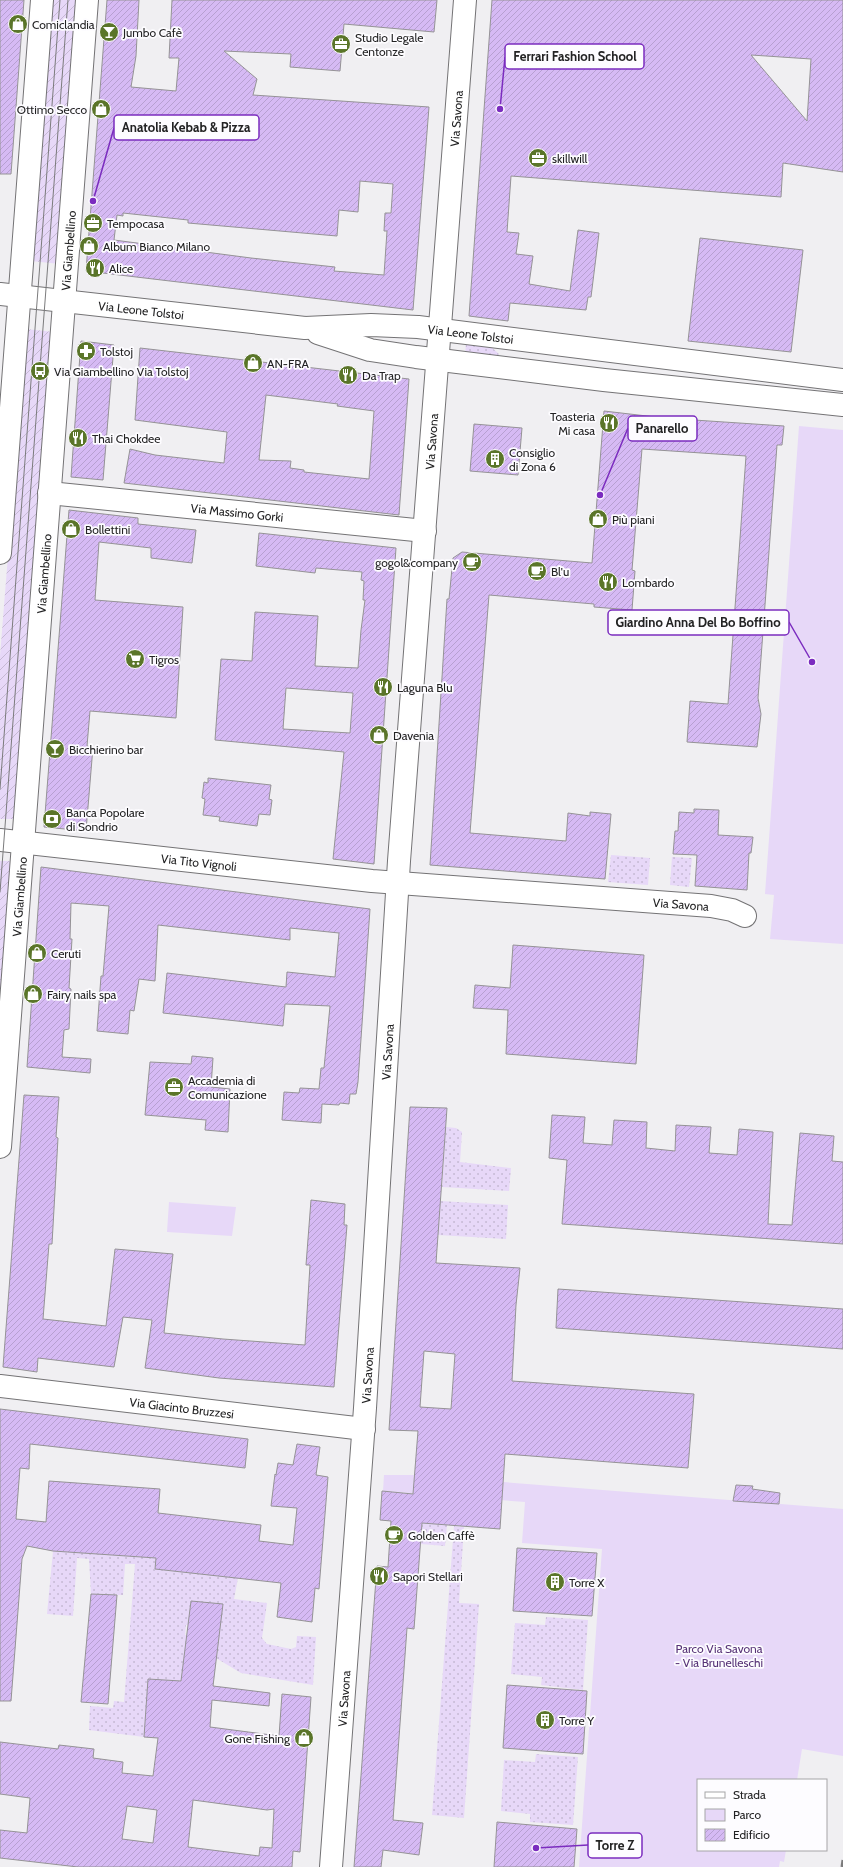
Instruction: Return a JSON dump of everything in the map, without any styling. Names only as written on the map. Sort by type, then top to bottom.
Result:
[{"type":"street","points":[[0,553],[10,295],[42,0]]},
{"type":"street","name":"Via Giambellino","points":[[0,1147],[49,492],[88,0]]},
{"type":"street","name":"Via Savona","points":[[331,1867],[364,1429],[399,882],[424,531],[465,0]]},
{"type":"street","name":"Via Leone Tolstoi","points":[[10,295],[305,328],[371,326],[439,329],[843,380]]},
{"type":"street","name":"Via Leone Tolstoi","points":[[305,328],[370,350],[628,382],[843,405]]},
{"type":"street","points":[[628,382],[621,369],[622,362],[627,357],[635,354]]},
{"type":"street","name":"Via Massimo Gorki","points":[[49,492],[424,531]]},
{"type":"street","name":"Via Tito Vignoli","points":[[0,840],[399,882]]},
{"type":"street","name":"Via Savona","points":[[399,882],[711,906],[732,910],[745,916]]},
{"type":"street","name":"Via Giacinto Bruzzesi","points":[[0,1386],[364,1429]]},
{"type":"green space","points":[[51,0],[78,0],[60,264],[31,261]]},
{"type":"green space","points":[[26,329],[54,332],[14,819],[0,819],[0,656]]},
{"type":"green space","points":[[466,342],[489,345],[499,354],[496,357],[465,358]]},
{"type":"green space","points":[[799,426],[843,430],[843,944],[770,939],[774,895],[765,894]]},
{"type":"green space","points":[[611,855],[650,858],[648,885],[608,882]]},
{"type":"green space","points":[[672,857],[692,858],[689,887],[670,885]]},
{"type":"green space","points":[[0,861],[11,861],[0,1025]]},
{"type":"green space","points":[[446,1127],[456,1128],[462,1132],[460,1162],[511,1168],[509,1191],[442,1187]]},
{"type":"green space","points":[[440,1201],[508,1205],[506,1239],[438,1235]]},
{"type":"green space","points":[[169,1202],[236,1207],[232,1236],[167,1232]]},
{"type":"green space","name":"Parco Via Savona - Via Brunelleschi","points":[[384,1475],[414,1475],[843,1509],[843,1756],[802,1749],[797,1779],[697,1779],[697,1851],[786,1851],[784,1862],[780,1861],[779,1867],[579,1867],[602,1549],[522,1543],[525,1502],[383,1491]]},
{"type":"green space","points":[[422,1523],[447,1525],[445,1546],[421,1544]]},
{"type":"green space","points":[[454,1526],[464,1527],[459,1603],[479,1604],[464,1818],[432,1815]]},
{"type":"green space","points":[[53,1551],[156,1558],[155,1569],[238,1578],[234,1599],[267,1603],[262,1638],[267,1644],[291,1649],[296,1647],[297,1636],[316,1637],[313,1685],[241,1673],[216,1658],[207,1603],[191,1601],[189,1625],[186,1625],[185,1635],[191,1636],[184,1683],[148,1679],[144,1737],[89,1730],[90,1706],[113,1708],[114,1701],[124,1702],[135,1564],[125,1564],[123,1595],[91,1594],[89,1559],[77,1558],[73,1616],[47,1614]]},
{"type":"green space","points":[[546,1617],[588,1620],[583,1690],[541,1685],[542,1677],[511,1674],[515,1623],[545,1625]]},
{"type":"green space","points":[[536,1754],[578,1757],[573,1825],[530,1822],[530,1814],[501,1811],[504,1760],[535,1762]]},
{"type":"building","points":[[0,0],[24,0],[11,174],[0,174]]},
{"type":"building","points":[[107,0],[139,0],[136,56],[131,87],[176,91],[179,58],[169,58],[172,0],[437,0],[434,32],[344,24],[340,71],[290,67],[291,54],[224,51],[257,79],[253,95],[429,107],[413,310],[86,271]],"holes":[[[360,181],[393,184],[391,213],[385,213],[384,231],[387,231],[384,275],[334,271],[335,267],[251,258],[114,240],[117,215],[123,216],[123,213],[188,220],[188,223],[337,236],[339,210],[358,212]]]},
{"type":"building","points":[[492,0],[843,0],[843,172],[783,163],[781,197],[511,176],[507,232],[519,233],[516,254],[533,256],[529,284],[570,291],[578,230],[599,233],[591,297],[588,297],[586,310],[510,303],[508,321],[469,316]],"holes":[[[751,55],[811,59],[807,121]]]},
{"type":"building","points":[[700,238],[803,250],[791,352],[688,341]]},
{"type":"building","points":[[81,341],[114,345],[103,480],[71,477]]},
{"type":"building","points":[[140,348],[409,379],[399,515],[124,483],[130,449],[155,455],[224,463],[227,432],[135,420]],"holes":[[[266,395],[338,404],[337,406],[374,411],[369,479],[304,472],[304,470],[290,468],[291,461],[259,460]]]},
{"type":"building","points":[[604,411],[664,418],[784,426],[782,445],[777,445],[758,698],[761,714],[757,747],[687,742],[690,701],[728,704],[746,456],[642,449],[632,570],[635,571],[632,610],[594,607],[594,604],[489,595],[470,833],[566,841],[568,813],[590,816],[590,812],[611,814],[605,879],[430,865],[447,599],[449,599],[453,558],[462,552],[592,563]]},
{"type":"building","name":"Consiglio di Zona 6","points":[[474,424],[522,428],[518,475],[470,471]]},
{"type":"building","points":[[69,510],[138,518],[138,524],[196,530],[192,563],[151,558],[151,548],[99,542],[95,600],[183,607],[176,718],[90,711],[87,746],[93,747],[86,831],[44,827]]},
{"type":"building","points":[[259,533],[396,548],[374,864],[333,859],[344,752],[215,740],[221,659],[252,661],[255,612],[318,616],[315,666],[358,668],[365,600],[363,600],[364,581],[361,580],[362,572],[316,568],[315,573],[256,566]],"holes":[[[286,688],[353,693],[350,733],[283,729]]]},
{"type":"building","points":[[208,778],[271,785],[269,799],[272,800],[270,815],[259,814],[257,826],[219,821],[220,817],[203,815],[205,799],[202,798],[204,782],[208,783]]},
{"type":"building","points":[[694,809],[719,810],[718,835],[753,837],[751,853],[749,853],[747,890],[695,886],[697,855],[673,854],[675,831],[678,831],[679,812],[694,813]]},
{"type":"building","points":[[41,867],[370,909],[358,1082],[356,1094],[350,1094],[349,1104],[322,1104],[321,1123],[282,1120],[284,1092],[299,1093],[300,1088],[319,1089],[321,1068],[324,1068],[330,1006],[285,1004],[283,1026],[163,1013],[167,973],[286,987],[287,972],[335,977],[339,933],[290,928],[290,940],[158,925],[155,981],[139,979],[134,1011],[130,1010],[128,1034],[97,1031],[101,976],[103,976],[109,906],[71,903],[70,939],[72,939],[69,988],[71,989],[69,1029],[64,1030],[62,1057],[91,1059],[90,1073],[27,1067]]},
{"type":"building","points":[[513,945],[644,955],[636,1064],[506,1054],[508,1010],[473,1008],[475,985],[510,988]]},
{"type":"building","points":[[192,1056],[213,1058],[211,1087],[230,1089],[228,1132],[205,1130],[206,1120],[145,1115],[150,1062],[191,1064]]},
{"type":"building","points":[[24,1095],[59,1097],[52,1244],[49,1244],[43,1319],[106,1326],[115,1249],[173,1254],[164,1333],[305,1345],[310,1265],[306,1265],[311,1200],[345,1204],[344,1225],[347,1225],[334,1387],[219,1378],[145,1368],[152,1320],[123,1317],[114,1367],[38,1358],[37,1372],[3,1367]]},
{"type":"building","points":[[410,1107],[447,1108],[436,1263],[520,1268],[516,1305],[512,1381],[694,1394],[688,1468],[505,1454],[500,1529],[422,1523],[414,1629],[407,1628],[393,1820],[423,1823],[419,1855],[383,1850],[381,1867],[354,1867],[377,1566],[388,1567],[391,1521],[380,1520],[382,1491],[413,1494],[418,1431],[389,1430]],"holes":[[[424,1351],[455,1354],[451,1409],[420,1407]]]},
{"type":"building","points":[[552,1115],[585,1117],[583,1143],[612,1145],[614,1120],[647,1122],[646,1148],[675,1151],[676,1125],[711,1127],[709,1153],[737,1155],[739,1129],[773,1132],[768,1224],[792,1225],[800,1133],[834,1136],[832,1161],[843,1162],[843,1244],[562,1224],[567,1160],[549,1158]]},
{"type":"building","points":[[558,1289],[843,1309],[843,1349],[556,1328]]},
{"type":"building","points":[[0,1409],[248,1439],[245,1468],[30,1444],[29,1469],[20,1468],[16,1519],[46,1522],[49,1481],[160,1489],[158,1513],[261,1525],[259,1541],[293,1545],[297,1508],[271,1506],[278,1463],[293,1465],[297,1444],[320,1447],[316,1475],[328,1477],[319,1589],[315,1588],[312,1622],[277,1617],[281,1583],[155,1569],[156,1558],[53,1551],[27,1546],[22,1559],[11,1701],[0,1701]]},
{"type":"building","points":[[736,1485],[753,1486],[752,1489],[780,1493],[779,1504],[733,1501]]},
{"type":"building","name":"Torre X","points":[[517,1548],[597,1553],[592,1616],[513,1611]]},
{"type":"building","points":[[91,1594],[117,1595],[108,1704],[81,1702]]},
{"type":"building","points":[[191,1601],[223,1604],[213,1686],[270,1693],[269,1706],[212,1700],[210,1727],[279,1736],[282,1694],[311,1697],[300,1852],[293,1851],[292,1867],[78,1867],[0,1858],[0,1830],[27,1833],[30,1798],[0,1794],[0,1742],[58,1749],[59,1745],[94,1749],[93,1758],[123,1762],[122,1773],[153,1776],[158,1738],[144,1737],[148,1679],[181,1681]],"holes":[[[193,1800],[267,1810],[274,1809],[272,1848],[260,1847],[259,1856],[188,1847]],[[127,1806],[157,1810],[153,1843],[122,1839]]]},
{"type":"building","name":"Torre Y","points":[[507,1685],[587,1691],[583,1754],[503,1748]]},
{"type":"building","points":[[497,1822],[577,1829],[574,1867],[494,1867]]},
{"type":"tram line","points":[[0,789],[60,0]]},
{"type":"tram line","points":[[0,892],[68,0]]},
{"type":"railway","points":[[842,1867],[843,1860]]},
{"type":"place","name":"Comiclandia","points":[[18,24]]},
{"type":"place","name":"Jumbo Cafè","points":[[109,32]]},
{"type":"place","name":"Studio Legale Centonze","points":[[341,44]]},
{"type":"place","name":"Ottimo Secco","points":[[101,109]]},
{"type":"place","name":"Ferrari Fashion School","points":[[500,109]]},
{"type":"place","name":"skillwill","points":[[538,158]]},
{"type":"place","name":"Anatolia Kebab & Pizza","points":[[93,201]]},
{"type":"place","name":"Tempocasa","points":[[93,223]]},
{"type":"place","name":"Album Bianco Milano","points":[[89,246]]},
{"type":"place","name":"Alice","points":[[95,268]]},
{"type":"place","name":"Tolstoj","points":[[86,351]]},
{"type":"place","name":"AN-FRA","points":[[253,363]]},
{"type":"place","name":"Via Giambellino Via Tolstoj","points":[[40,371]]},
{"type":"place","name":"Da Trap","points":[[348,375]]},
{"type":"place","name":"Toasteria Mi casa","points":[[609,423]]},
{"type":"place","name":"Thai Chokdee","points":[[78,438]]},
{"type":"place","name":"Consiglio di Zona 6","points":[[495,459]]},
{"type":"place","name":"Panarello","points":[[600,495]]},
{"type":"place","name":"Più piani","points":[[598,519]]},
{"type":"place","name":"Bollettini","points":[[71,529]]},
{"type":"place","name":"gogol&company","points":[[472,562]]},
{"type":"place","name":"Bl'u","points":[[537,571]]},
{"type":"place","name":"Lombardo","points":[[608,582]]},
{"type":"place","name":"Tigros","points":[[135,659]]},
{"type":"place","name":"Giardino Anna Del Bo Boffino","points":[[812,662]]},
{"type":"place","name":"Laguna Blu","points":[[383,687]]},
{"type":"place","name":"Davenia","points":[[379,735]]},
{"type":"place","name":"Bicchierino bar","points":[[55,749]]},
{"type":"place","name":"Banca Popolare di Sondrio","points":[[52,819]]},
{"type":"place","name":"Ceruti","points":[[37,953]]},
{"type":"place","name":"Fairy nails spa","points":[[33,994]]},
{"type":"place","name":"Accademia di Comunicazione","points":[[174,1087]]},
{"type":"place","name":"Golden Caffè","points":[[394,1535]]},
{"type":"place","name":"Sapori Stellari","points":[[379,1576]]},
{"type":"place","name":"Torre X","points":[[555,1582]]},
{"type":"place","name":"Torre Y","points":[[545,1720]]},
{"type":"place","name":"Gone Fishing","points":[[304,1738]]},
{"type":"place","name":"Torre Z","points":[[536,1848]]}]
